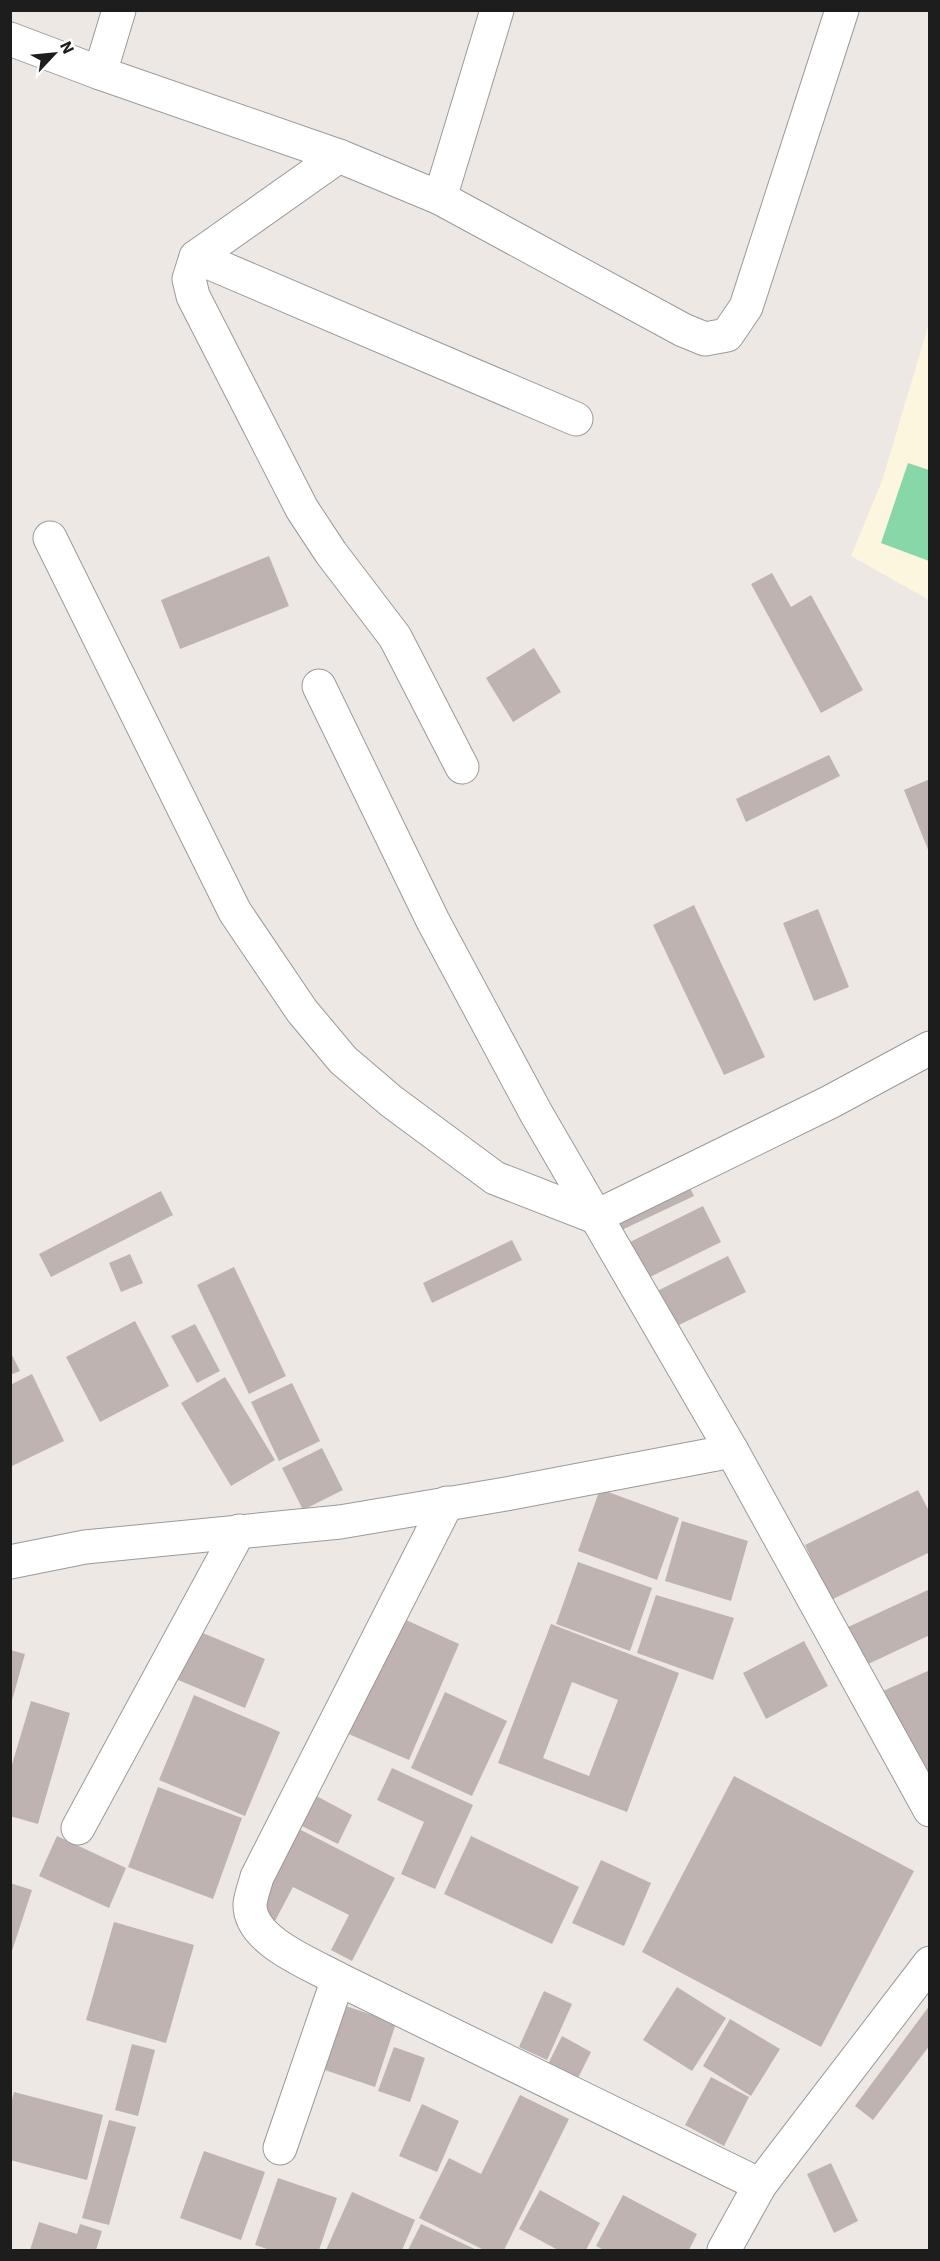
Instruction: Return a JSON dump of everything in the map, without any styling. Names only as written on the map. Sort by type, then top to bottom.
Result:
[{"type":"street","points":[[100,73],[120,10]]},
{"type":"street","points":[[441,198],[497,10]]},
{"type":"street","points":[[10,39],[100,73],[339,156],[441,198],[683,330],[705,339],[727,335],[746,307],[842,10]]},
{"type":"street","points":[[339,156],[196,257],[189,279],[193,296],[302,509],[331,553],[395,637],[462,767]]},
{"type":"street","points":[[196,257],[576,419]]},
{"type":"street","points":[[50,538],[235,912],[302,1011],[343,1060],[391,1101],[495,1178],[595,1217],[830,1102],[930,1048]]},
{"type":"street","points":[[320,686],[433,921],[536,1113],[732,1451],[930,1810]]},
{"type":"street","points":[[10,1562],[85,1547],[340,1522],[517,1492],[732,1451]]},
{"type":"street","points":[[447,1503],[257,1877],[250,1905],[256,1925],[272,1943],[338,1979],[760,2185]]},
{"type":"street","points":[[78,1828],[239,1531]]},
{"type":"street","points":[[724,2250],[760,2185],[930,1963]]},
{"type":"street","points":[[280,2148],[338,1979]]},
{"type":"shaded area","points":[[929,323],[929,600],[851,556],[882,481]]},
{"type":"green space","points":[[908,463],[929,470],[929,561],[881,543]]},
{"type":"building","points":[[269,556],[289,606],[180,649],[161,600]]},
{"type":"building","points":[[772,573],[791,607],[811,595],[863,690],[821,713],[751,584]]},
{"type":"building","points":[[534,648],[561,692],[513,722],[486,678]]},
{"type":"building","points":[[829,755],[840,776],[746,822],[736,799]]},
{"type":"building","points":[[930,779],[930,852],[929,852],[904,790]]},
{"type":"building","points":[[694,905],[765,1057],[724,1075],[653,925]]},
{"type":"building","points":[[818,909],[849,987],[814,1001],[783,923]]},
{"type":"building","points":[[685,1178],[694,1196],[611,1235],[603,1218]]},
{"type":"building","points":[[161,1191],[173,1215],[51,1277],[39,1254]]},
{"type":"building","points":[[703,1206],[721,1242],[642,1281],[624,1245]]},
{"type":"building","points":[[512,1240],[522,1260],[432,1303],[423,1283]]},
{"type":"building","points":[[130,1254],[143,1283],[121,1292],[109,1263]]},
{"type":"building","points":[[728,1256],[746,1292],[671,1329],[653,1293]]},
{"type":"building","points":[[234,1267],[286,1376],[249,1394],[197,1285]]},
{"type":"building","points":[[135,1321],[169,1386],[100,1422],[66,1357]]},
{"type":"building","points":[[195,1324],[220,1371],[197,1383],[171,1336]]},
{"type":"building","points":[[10,1351],[20,1371],[10,1375]]},
{"type":"building","points":[[32,1374],[64,1441],[10,1467],[10,1385]]},
{"type":"building","points":[[225,1377],[275,1460],[231,1486],[181,1403]]},
{"type":"building","points":[[292,1383],[320,1441],[279,1461],[251,1402]]},
{"type":"building","points":[[322,1448],[343,1490],[303,1510],[282,1468]]},
{"type":"building","points":[[600,1489],[679,1518],[657,1580],[578,1551]]},
{"type":"building","points":[[918,1490],[930,1513],[930,1552],[831,1600],[805,1545]]},
{"type":"building","points":[[682,1521],[748,1541],[731,1601],[665,1581]]},
{"type":"building","points":[[578,1562],[652,1588],[630,1651],[556,1624]]},
{"type":"building","points":[[930,1589],[930,1635],[864,1666],[846,1628]]},
{"type":"building","points":[[656,1595],[734,1618],[713,1680],[637,1653]]},
{"type":"building","points":[[395,1615],[459,1644],[409,1760],[344,1732]]},
{"type":"building","points":[[551,1624],[679,1673],[627,1812],[498,1763]],"holes":[[[572,1682],[618,1700],[589,1776],[543,1758]]]},
{"type":"building","points":[[191,1628],[265,1659],[245,1708],[171,1677]]},
{"type":"building","points":[[804,1641],[828,1686],[766,1719],[743,1673]]},
{"type":"building","points":[[10,1650],[25,1654],[11,1704],[10,1704]]},
{"type":"building","points":[[930,1670],[930,1792],[883,1691]]},
{"type":"building","points":[[445,1692],[507,1721],[472,1796],[411,1768]]},
{"type":"building","points":[[194,1695],[280,1732],[245,1816],[159,1780]]},
{"type":"building","points":[[31,1701],[70,1713],[38,1824],[10,1816],[10,1771]]},
{"type":"building","points":[[392,1768],[473,1805],[435,1889],[401,1874],[424,1822],[377,1800]]},
{"type":"building","points":[[734,1776],[914,1871],[821,2047],[642,1952]]},
{"type":"building","points":[[158,1787],[242,1818],[213,1899],[128,1867]]},
{"type":"building","points":[[309,1792],[352,1815],[338,1844],[294,1822]]},
{"type":"building","points":[[299,1829],[395,1878],[352,1961],[331,1950],[349,1915],[293,1887],[275,1921],[257,1912]]},
{"type":"building","points":[[57,1836],[126,1868],[109,1908],[39,1876]]},
{"type":"building","points":[[471,1836],[579,1887],[552,1944],[444,1894]]},
{"type":"building","points":[[601,1860],[651,1883],[624,1946],[572,1923]]},
{"type":"building","points":[[10,1883],[32,1890],[11,1954],[10,1954]]},
{"type":"building","points":[[114,1922],[194,1945],[166,2043],[86,2020]]},
{"type":"building","points":[[677,1987],[726,2018],[692,2071],[643,2040]]},
{"type":"building","points":[[544,1991],[572,2004],[547,2060],[519,2047]]},
{"type":"building","points":[[340,2004],[396,2023],[375,2087],[319,2068]]},
{"type":"building","points":[[930,2005],[930,2045],[873,2120],[855,2106]]},
{"type":"building","points":[[730,2019],[780,2049],[751,2096],[703,2066]]},
{"type":"building","points":[[562,2036],[591,2052],[576,2082],[547,2066]]},
{"type":"building","points":[[132,2044],[155,2050],[138,2116],[115,2110]]},
{"type":"building","points":[[394,2047],[425,2058],[410,2102],[378,2091]]},
{"type":"building","points":[[711,2077],[749,2097],[724,2146],[685,2125]]},
{"type":"building","points":[[14,2092],[103,2115],[87,2180],[10,2160],[10,2107]]},
{"type":"building","points":[[520,2095],[569,2119],[504,2250],[484,2250],[419,2218],[449,2158],[481,2174]]},
{"type":"building","points":[[422,2104],[459,2121],[437,2172],[399,2156]]},
{"type":"building","points":[[109,2120],[136,2127],[109,2225],[82,2218]]},
{"type":"building","points":[[204,2151],[265,2172],[241,2240],[180,2218]]},
{"type":"building","points":[[831,2163],[858,2221],[834,2233],[807,2174]]},
{"type":"building","points":[[278,2178],[337,2198],[319,2250],[270,2250],[255,2245]]},
{"type":"building","points":[[540,2190],[600,2223],[586,2250],[558,2250],[519,2229]]},
{"type":"building","points":[[352,2192],[415,2220],[402,2250],[326,2250]]},
{"type":"building","points":[[623,2195],[697,2234],[689,2250],[604,2250],[596,2246]]},
{"type":"building","points":[[39,2222],[77,2234],[80,2224],[102,2231],[96,2250],[30,2250]]},
{"type":"building","points":[[421,2224],[477,2250],[408,2250]]}]
